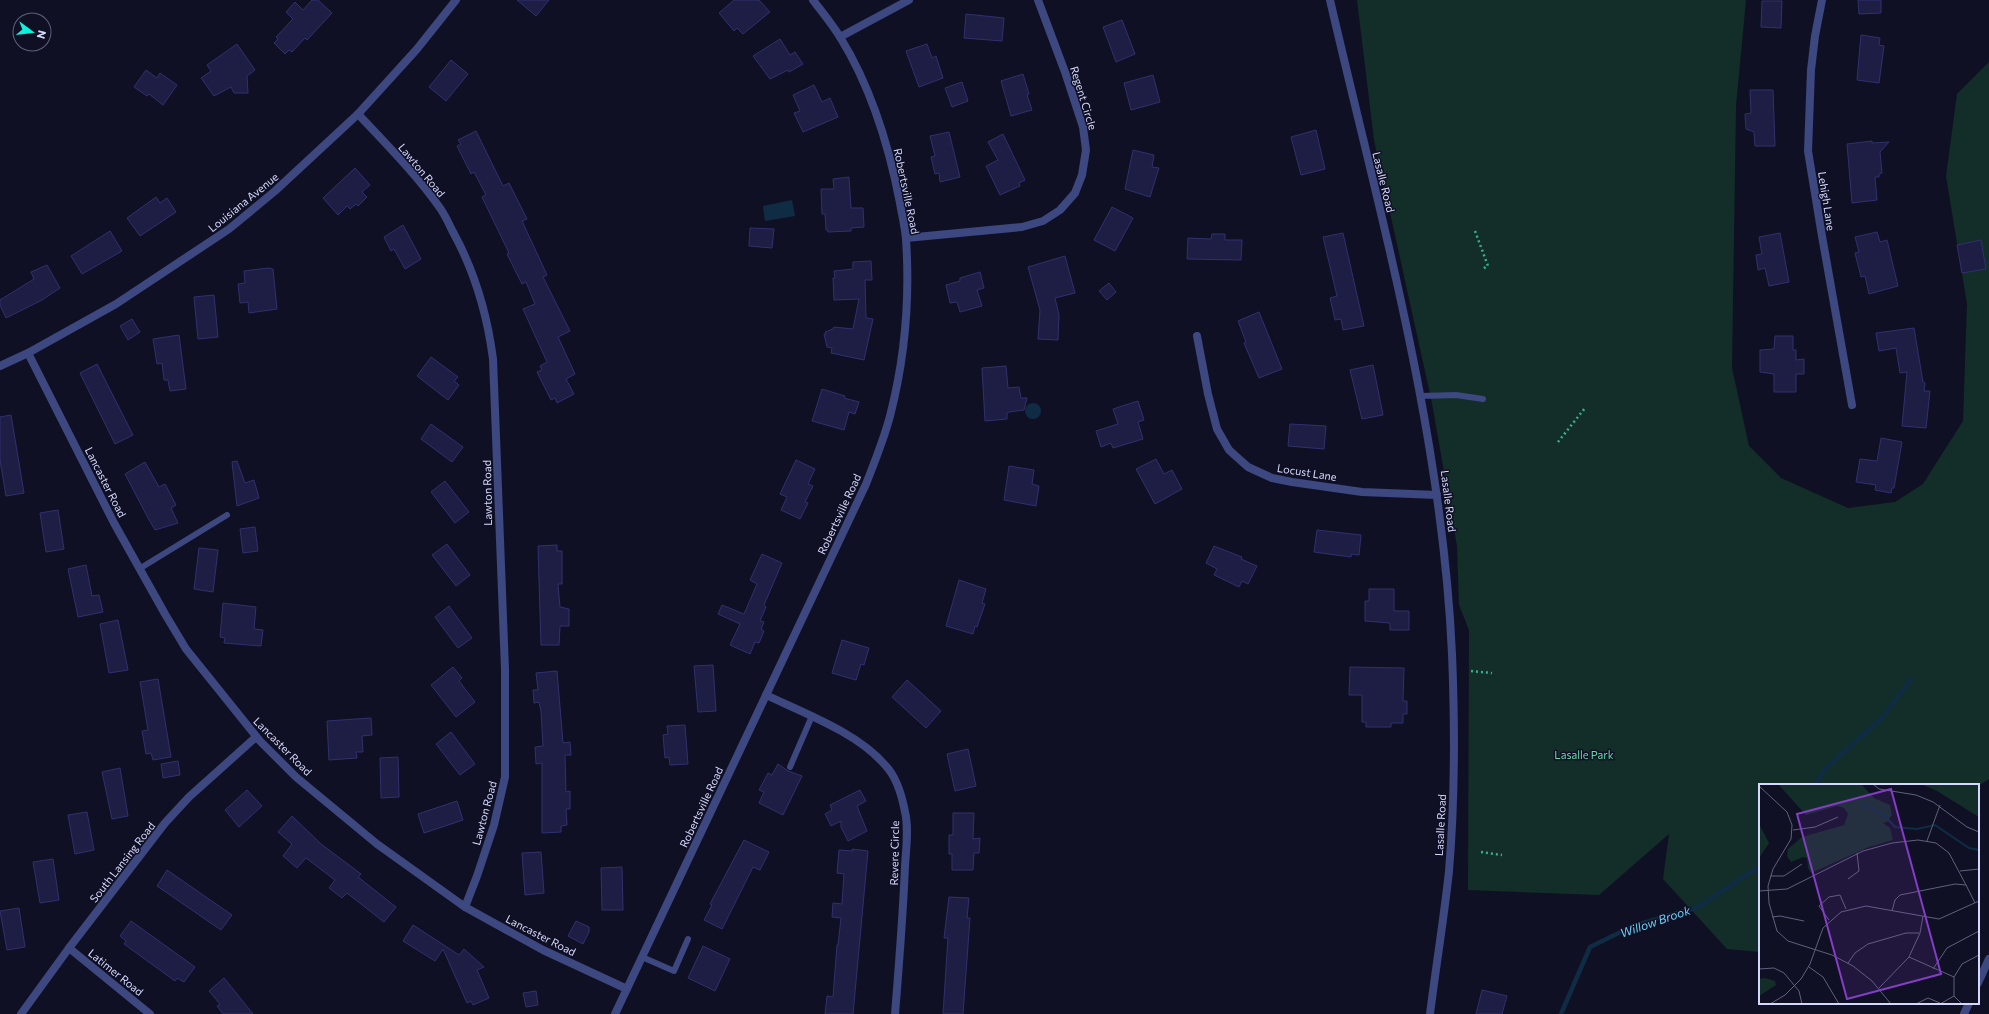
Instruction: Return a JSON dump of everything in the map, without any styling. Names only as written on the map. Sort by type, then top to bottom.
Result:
[{"type":"street","name":"Louisiana Avenue","points":[[0,366],[28,353],[116,304],[229,229],[276,191],[358,114],[417,49],[456,0]]},
{"type":"street","name":"Robertsville Road","points":[[615,1014],[866,484],[890,417],[898,383],[905,336],[908,290],[906,238],[892,161],[871,101],[840,37],[813,0]]},
{"type":"street","points":[[840,37],[909,0]]},
{"type":"street","name":"Regent Circle","points":[[906,238],[1022,227],[1043,221],[1060,210],[1075,193],[1082,175],[1086,150],[1083,127],[1065,72],[1038,0]]},
{"type":"street","name":"Lasalle Road","points":[[1330,0],[1388,245],[1421,396],[1437,495],[1452,654],[1453,778],[1449,871],[1430,1014]]},
{"type":"street","name":"Lehigh Lane","points":[[1822,0],[1815,36],[1811,70],[1808,151],[1852,405]]},
{"type":"street","name":"Lawton Road","points":[[358,114],[402,161],[440,209],[465,254],[477,285],[488,323],[492,350],[505,669],[505,777],[494,825],[465,907]]},
{"type":"street","name":"Locust Lane","points":[[1198,336],[1208,394],[1217,429],[1229,450],[1248,468],[1272,478],[1292,482],[1362,492],[1437,495]]},
{"type":"street","name":"Lancaster Road","points":[[28,353],[114,523],[186,649],[256,737],[296,776],[339,814],[415,873],[465,907],[543,950],[627,989]]},
{"type":"street","name":"Revere Circle","points":[[766,696],[812,716],[867,746],[886,765],[894,779],[906,812],[904,907],[895,1014]]},
{"type":"street","name":"South Lansing Road","points":[[21,1014],[69,948],[165,823],[189,797],[256,737]]},
{"type":"street","name":"Latimer Road","points":[[69,948],[150,1014]]},
{"type":"street","points":[[1979,981],[1989,959]]},
{"type":"street","points":[[1964,1014],[1969,1004]]},
{"type":"lane","points":[[1421,396],[1456,395],[1483,399]]},
{"type":"lane","points":[[139,569],[227,515]]},
{"type":"lane","points":[[790,767],[812,716]]},
{"type":"lane","points":[[642,957],[674,971],[688,939]]},
{"type":"path","points":[[1475,231],[1488,266],[1482,269]]},
{"type":"path","points":[[1558,442],[1585,408]]},
{"type":"path","points":[[1471,671],[1492,673]]},
{"type":"path","points":[[1481,852],[1502,855]]},
{"type":"green space","name":"Lasalle Park","points":[[1357,0],[1746,0],[1736,106],[1732,368],[1749,446],[1781,478],[1848,508],[1895,502],[1923,484],[1963,421],[1967,304],[1946,176],[1957,94],[1989,62],[1989,779],[1979,785],[1979,784],[1759,784],[1759,952],[1727,949],[1663,879],[1669,834],[1599,895],[1468,890],[1469,630],[1459,605],[1457,546],[1432,403],[1374,140]]},
{"type":"water","points":[[792,200],[795,216],[765,221],[763,206]]},
{"type":"water","points":[[1030,403],[1036,403],[1041,408],[1039,417],[1036,419],[1030,419],[1025,414],[1025,408]]},
{"type":"building","points":[[312,0],[318,0],[332,13],[307,40],[305,38],[292,52],[289,50],[285,54],[274,43],[278,39],[276,37],[293,19],[286,12],[295,2],[303,10]]},
{"type":"building","points":[[517,0],[549,0],[536,16]]},
{"type":"building","points":[[734,0],[759,0],[770,12],[743,34],[737,28],[734,31],[719,13]]},
{"type":"building","points":[[1858,0],[1881,0],[1881,13],[1859,14]]},
{"type":"building","points":[[1762,1],[1782,1],[1781,28],[1761,27]]},
{"type":"building","points":[[966,14],[1004,18],[1002,41],[964,38]]},
{"type":"building","points":[[1122,20],[1135,54],[1116,62],[1103,27]]},
{"type":"building","points":[[1861,35],[1880,38],[1879,45],[1884,46],[1879,83],[1857,80]]},
{"type":"building","points":[[780,39],[790,55],[795,52],[803,64],[789,72],[788,70],[770,79],[753,56]]},
{"type":"building","points":[[237,44],[255,70],[247,76],[248,93],[234,93],[231,87],[214,96],[201,78],[211,71],[207,65]]},
{"type":"building","points":[[927,44],[932,58],[936,56],[943,78],[919,87],[906,51]]},
{"type":"building","points":[[451,60],[468,74],[446,101],[429,87]]},
{"type":"building","points":[[146,70],[157,78],[160,73],[177,85],[163,105],[149,94],[147,96],[134,87]]},
{"type":"building","points":[[1023,74],[1029,94],[1027,95],[1032,110],[1011,116],[1001,81]]},
{"type":"building","points":[[1153,75],[1160,102],[1131,110],[1124,83]]},
{"type":"building","points":[[962,82],[968,101],[952,107],[945,88]]},
{"type":"building","points":[[814,85],[822,102],[830,98],[838,117],[803,132],[794,113],[800,111],[793,95]]},
{"type":"building","points":[[1750,90],[1773,90],[1775,146],[1755,146],[1754,132],[1746,129],[1745,114],[1751,113]]},
{"type":"building","points":[[1316,130],[1325,169],[1301,175],[1291,137]]},
{"type":"building","points":[[476,131],[503,186],[509,183],[527,219],[522,221],[547,275],[543,277],[570,331],[558,337],[575,374],[566,379],[574,394],[557,403],[555,398],[551,400],[537,372],[542,370],[540,366],[547,362],[523,309],[535,304],[526,282],[522,284],[507,254],[509,253],[482,197],[486,195],[474,172],[471,174],[457,146],[461,144],[458,140]]},
{"type":"building","points":[[949,132],[960,177],[940,182],[939,173],[935,174],[931,157],[935,156],[930,136]]},
{"type":"building","points":[[1003,134],[1025,180],[1019,183],[1020,186],[1000,195],[986,166],[998,160],[988,142]]},
{"type":"building","points":[[1872,141],[1872,143],[1889,142],[1880,152],[1882,173],[1879,174],[1879,177],[1875,177],[1877,200],[1852,203],[1847,144]]},
{"type":"building","points":[[1133,150],[1154,155],[1152,167],[1159,168],[1150,197],[1125,189]]},
{"type":"building","points":[[355,168],[370,185],[362,192],[367,197],[358,206],[356,204],[350,209],[347,206],[338,215],[323,198]]},
{"type":"building","points":[[849,177],[851,208],[863,208],[864,227],[851,228],[851,231],[828,232],[828,230],[826,230],[825,214],[822,214],[821,189],[834,189],[833,179]]},
{"type":"building","points":[[156,197],[160,203],[167,198],[176,212],[140,236],[127,218]]},
{"type":"building","points":[[1112,207],[1133,218],[1115,251],[1094,240]]},
{"type":"building","points":[[403,225],[421,259],[405,269],[394,249],[391,251],[384,237]]},
{"type":"building","points":[[750,228],[774,229],[772,248],[749,246]]},
{"type":"building","points":[[110,231],[122,251],[82,274],[71,256]]},
{"type":"building","points":[[1877,232],[1880,242],[1887,240],[1898,286],[1869,294],[1865,276],[1861,277],[1855,253],[1859,252],[1855,237]]},
{"type":"building","points":[[1343,233],[1364,326],[1343,330],[1341,319],[1335,320],[1330,298],[1337,296],[1323,237]]},
{"type":"building","points":[[1780,233],[1789,282],[1769,286],[1765,268],[1758,270],[1756,255],[1762,254],[1759,237]]},
{"type":"building","points":[[1212,234],[1225,234],[1225,240],[1242,240],[1241,260],[1187,259],[1188,238],[1211,239]]},
{"type":"building","points":[[1981,240],[1986,269],[1962,273],[1957,245]]},
{"type":"building","points":[[1065,256],[1075,293],[1055,298],[1059,315],[1058,340],[1038,339],[1040,310],[1028,267]]},
{"type":"building","points":[[871,261],[872,280],[865,280],[866,318],[873,319],[864,360],[831,353],[832,348],[827,347],[824,334],[826,334],[825,332],[833,329],[834,327],[853,329],[859,299],[834,300],[834,271],[853,269],[853,262]]},
{"type":"building","points":[[47,265],[60,288],[42,300],[6,318],[0,305],[0,300],[34,279],[31,272]]},
{"type":"building","points":[[268,268],[273,269],[277,309],[249,313],[248,302],[240,303],[238,284],[245,283],[244,271]]},
{"type":"building","points":[[980,272],[984,288],[977,290],[982,306],[960,312],[957,302],[950,303],[946,285],[960,281],[960,278]]},
{"type":"building","points":[[1109,283],[1116,292],[1107,300],[1099,291]]},
{"type":"building","points":[[214,295],[218,337],[198,339],[194,297]]},
{"type":"building","points":[[1259,312],[1282,369],[1259,378],[1244,343],[1246,342],[1238,321]]},
{"type":"building","points":[[132,319],[140,332],[128,340],[120,326]]},
{"type":"building","points":[[1914,328],[1923,382],[1925,383],[1924,391],[1930,391],[1926,428],[1902,426],[1907,372],[1900,373],[1896,348],[1879,351],[1876,333]]},
{"type":"building","points":[[179,335],[186,389],[170,391],[168,380],[164,380],[162,363],[157,364],[153,339]]},
{"type":"building","points":[[1775,336],[1793,336],[1793,350],[1796,350],[1796,360],[1804,359],[1804,374],[1796,374],[1796,392],[1774,392],[1774,374],[1760,372],[1760,350],[1774,349]]},
{"type":"building","points":[[431,357],[458,377],[454,381],[459,385],[448,400],[417,376]]},
{"type":"building","points":[[97,364],[133,435],[115,444],[80,373]]},
{"type":"building","points":[[1373,365],[1383,415],[1362,419],[1350,370]]},
{"type":"building","points":[[1006,366],[1008,388],[1019,387],[1021,398],[1027,398],[1024,410],[1007,413],[1007,419],[985,421],[982,368]]},
{"type":"building","points":[[822,389],[859,402],[855,414],[849,412],[844,430],[812,421]]},
{"type":"building","points":[[1138,401],[1144,420],[1138,422],[1143,439],[1113,448],[1111,443],[1101,447],[1096,431],[1118,424],[1113,409]]},
{"type":"building","points":[[11,415],[24,493],[6,496],[0,460],[0,417]]},
{"type":"building","points":[[431,424],[463,447],[452,462],[421,439]]},
{"type":"building","points":[[1290,424],[1326,426],[1324,449],[1288,446]]},
{"type":"building","points":[[1881,438],[1902,442],[1894,488],[1892,488],[1891,493],[1875,490],[1876,485],[1856,482],[1860,459],[1877,461]]},
{"type":"building","points":[[1156,459],[1164,474],[1172,470],[1182,489],[1155,504],[1136,469]]},
{"type":"building","points":[[796,460],[815,469],[808,484],[813,486],[805,502],[808,503],[800,519],[781,510],[787,497],[780,494]]},
{"type":"building","points":[[237,461],[245,483],[254,480],[259,498],[237,506],[232,462]]},
{"type":"building","points":[[145,462],[159,487],[165,484],[176,505],[171,508],[178,523],[155,530],[148,518],[125,474]]},
{"type":"building","points":[[1009,466],[1034,470],[1032,484],[1039,486],[1036,506],[1004,500]]},
{"type":"building","points":[[445,481],[469,512],[455,523],[431,492]]},
{"type":"building","points":[[58,510],[64,549],[46,552],[40,513]]},
{"type":"building","points":[[255,527],[258,551],[243,553],[240,529]]},
{"type":"building","points":[[1317,530],[1361,535],[1359,555],[1351,554],[1351,557],[1314,552]]},
{"type":"building","points":[[447,544],[470,575],[456,586],[432,555]]},
{"type":"building","points":[[557,545],[557,551],[562,551],[562,584],[558,584],[560,607],[569,609],[569,626],[560,626],[559,645],[541,645],[538,546]]},
{"type":"building","points":[[1214,546],[1242,557],[1241,559],[1257,566],[1248,584],[1242,581],[1239,587],[1214,575],[1217,569],[1206,563]]},
{"type":"building","points":[[199,548],[218,550],[213,592],[194,589]]},
{"type":"building","points":[[762,554],[782,563],[764,605],[766,607],[760,621],[764,622],[761,629],[764,631],[759,643],[755,642],[750,654],[730,645],[740,624],[718,614],[722,605],[744,614],[757,584],[750,580]]},
{"type":"building","points":[[86,565],[92,596],[99,595],[103,612],[78,617],[68,569]]},
{"type":"building","points":[[959,580],[986,589],[982,603],[985,604],[973,634],[946,626]]},
{"type":"building","points":[[1369,589],[1394,589],[1394,611],[1409,611],[1409,630],[1390,630],[1390,623],[1365,621],[1365,601],[1369,601]]},
{"type":"building","points":[[223,603],[256,607],[254,629],[263,630],[261,646],[224,643],[225,638],[220,637]]},
{"type":"building","points":[[449,606],[472,638],[458,648],[435,617]]},
{"type":"building","points":[[118,620],[128,670],[109,673],[100,624]]},
{"type":"building","points":[[842,640],[869,648],[864,665],[861,664],[856,680],[832,673]]},
{"type":"building","points":[[713,665],[716,711],[698,712],[694,666]]},
{"type":"building","points":[[453,667],[462,678],[459,681],[475,702],[456,717],[431,685]]},
{"type":"building","points":[[1350,667],[1404,668],[1403,701],[1407,701],[1407,714],[1403,714],[1403,723],[1391,723],[1391,727],[1366,727],[1366,722],[1362,722],[1362,695],[1349,695]]},
{"type":"building","points":[[557,671],[563,743],[570,742],[571,755],[565,755],[566,792],[570,791],[570,809],[566,809],[567,825],[561,826],[561,832],[542,833],[542,763],[536,764],[535,747],[543,746],[541,711],[539,702],[534,703],[533,690],[538,690],[536,673]]},
{"type":"building","points":[[158,679],[171,757],[153,760],[151,753],[146,754],[142,731],[148,730],[140,682]]},
{"type":"building","points":[[907,680],[941,711],[926,728],[892,697]]},
{"type":"building","points":[[371,718],[372,735],[362,736],[363,752],[356,752],[357,758],[329,760],[327,721]]},
{"type":"building","points":[[685,725],[688,764],[670,765],[669,757],[665,758],[663,735],[668,734],[667,726]]},
{"type":"building","points":[[451,732],[475,764],[460,775],[436,744]]},
{"type":"building","points":[[968,749],[976,786],[955,791],[947,754]]},
{"type":"building","points":[[398,757],[399,797],[381,798],[380,758]]},
{"type":"building","points":[[178,761],[180,775],[163,778],[161,764]]},
{"type":"building","points":[[778,764],[788,771],[802,776],[783,815],[759,803],[764,792],[759,790],[768,773],[772,775]]},
{"type":"building","points":[[120,768],[128,816],[112,819],[102,772]]},
{"type":"building","points":[[247,790],[262,806],[239,827],[225,810]]},
{"type":"building","points":[[860,790],[866,801],[857,806],[867,831],[848,841],[841,827],[841,821],[831,826],[825,814],[832,810],[830,805]]},
{"type":"building","points":[[457,801],[463,820],[424,833],[418,814]]},
{"type":"building","points":[[87,812],[94,850],[75,854],[68,815]]},
{"type":"building","points":[[953,813],[974,813],[973,839],[980,838],[979,853],[974,853],[973,870],[952,870],[952,854],[949,854],[949,835],[953,835]]},
{"type":"building","points":[[292,816],[321,844],[361,874],[358,877],[396,907],[384,922],[347,893],[342,898],[329,888],[335,880],[306,858],[297,868],[283,856],[292,844],[278,832]]},
{"type":"building","points":[[744,840],[769,852],[760,870],[753,867],[722,929],[704,920],[712,905],[710,904]]},
{"type":"building","points":[[852,849],[868,851],[853,1014],[825,1014],[827,996],[833,997],[837,945],[841,918],[832,917],[833,903],[842,904],[844,874],[837,873],[839,850],[853,851]]},
{"type":"building","points":[[541,852],[544,893],[525,895],[522,853]]},
{"type":"building","points":[[53,859],[59,900],[40,903],[33,862]]},
{"type":"building","points":[[622,867],[623,910],[602,910],[601,868]]},
{"type":"building","points":[[167,870],[232,915],[221,930],[157,886]]},
{"type":"building","points":[[949,897],[969,898],[967,918],[970,918],[963,1014],[943,1014],[948,938],[944,938]]},
{"type":"building","points":[[19,908],[25,947],[7,950],[0,911]]},
{"type":"building","points":[[131,921],[195,967],[184,982],[177,978],[175,981],[124,944],[126,941],[120,936]]},
{"type":"building","points":[[576,921],[589,927],[589,932],[583,944],[568,936]]},
{"type":"building","points":[[413,925],[459,955],[464,949],[484,967],[477,970],[489,998],[473,1005],[471,1001],[467,1003],[443,949],[435,961],[403,941]]},
{"type":"building","points":[[703,946],[730,959],[715,991],[688,978]]},
{"type":"building","points":[[224,978],[253,1014],[223,1014],[217,1006],[220,1004],[209,991]]},
{"type":"building","points":[[1482,990],[1507,996],[1502,1014],[1476,1014]]},
{"type":"building","points":[[536,991],[538,1005],[526,1007],[523,993]]},
{"type":"waterway","name":"Willow Brook","points":[[1816,784],[1825,769],[1881,719],[1911,679]]},
{"type":"waterway","name":"Willow Brook","points":[[1561,1014],[1590,947],[1633,926],[1698,907],[1759,867]]}]
